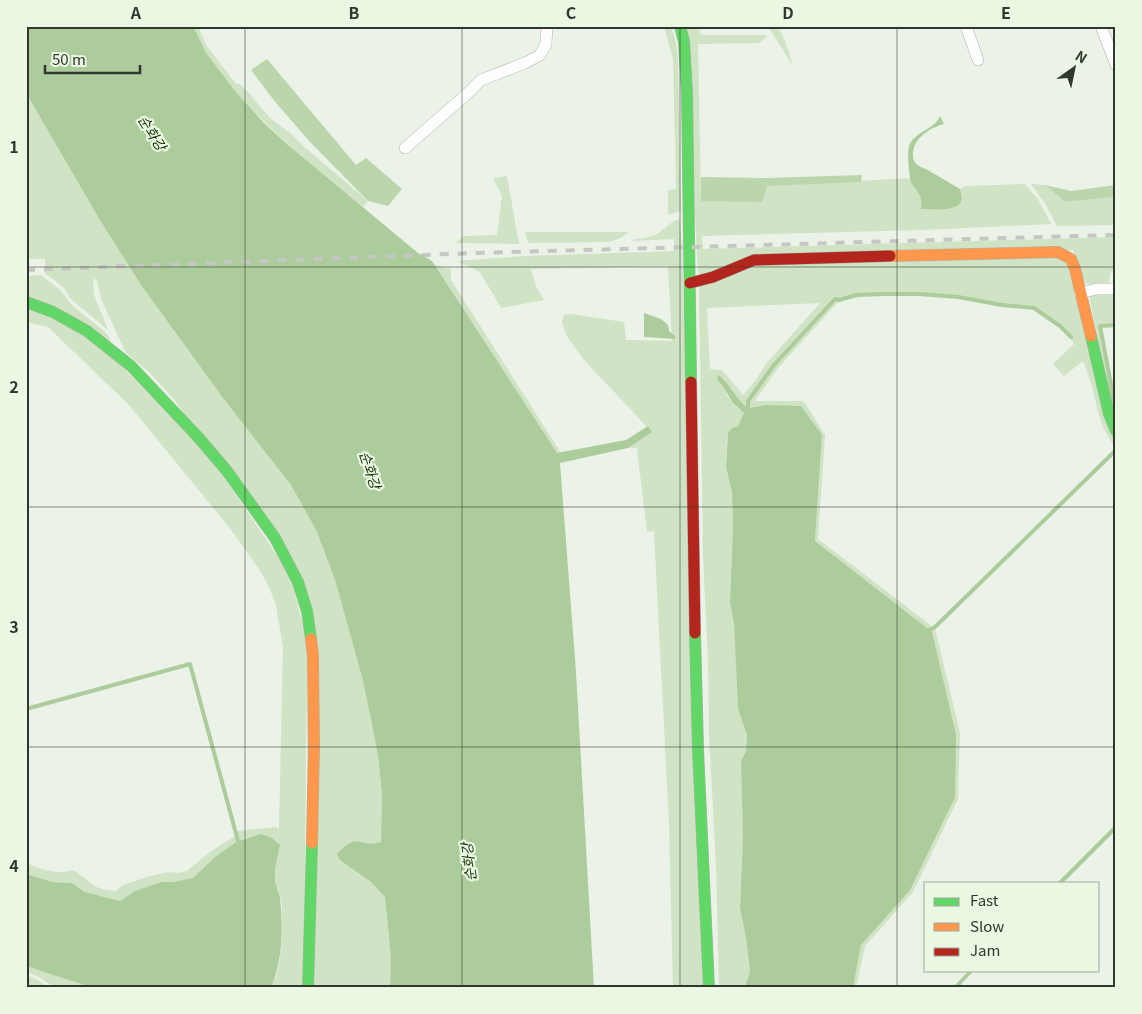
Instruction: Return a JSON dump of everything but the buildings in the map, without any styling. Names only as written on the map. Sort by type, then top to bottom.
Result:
[{"type":"street","points":[[404,148],[468,94],[481,80],[525,63],[540,55],[546,44],[547,26]]},
{"type":"street","points":[[680,26],[684,42],[687,93],[692,502],[698,750],[709,988]]},
{"type":"street","points":[[966,26],[978,60]]},
{"type":"street","points":[[1101,26],[1116,65]]},
{"type":"street","points":[[690,283],[713,277],[754,260],[1058,252],[1071,259],[1076,269],[1109,414],[1116,431]]},
{"type":"street","points":[[1080,293],[1097,289],[1116,289]]},
{"type":"street","points":[[26,302],[48,309],[79,326],[103,342],[131,366],[198,437],[227,471],[274,538],[298,582],[307,611],[313,656],[314,747],[308,988]]},
{"type":"shaded area","points":[[193,26],[198,26],[206,45],[236,84],[240,84],[247,91],[270,118],[368,201],[363,207],[279,136],[240,97],[206,54]]},
{"type":"shaded area","points":[[664,26],[671,26],[676,43],[678,62],[681,211],[668,215],[668,191],[676,188],[673,59]]},
{"type":"shaded area","points":[[685,26],[698,26],[701,35],[768,35],[760,43],[698,44],[701,201],[767,186],[911,178],[920,195],[922,204],[963,197],[960,189],[966,186],[1025,184],[1038,199],[1051,224],[923,230],[702,236],[703,249],[1116,237],[1116,270],[1111,271],[1108,287],[1087,284],[1083,279],[1073,250],[753,259],[701,276],[698,272]]},
{"type":"shaded area","points":[[768,26],[778,26],[793,66]]},
{"type":"shaded area","points":[[267,59],[356,165],[366,158],[402,189],[388,206],[368,201],[312,144],[276,103],[251,70]]},
{"type":"shaded area","points":[[26,93],[101,222],[141,285],[223,398],[291,485],[317,532],[335,580],[362,677],[378,756],[382,795],[381,842],[371,845],[354,841],[357,872],[371,882],[385,897],[391,958],[390,988],[311,988],[305,592],[176,402],[150,373],[126,353],[101,299],[97,281],[93,278],[94,295],[108,330],[70,298],[64,288],[45,273],[45,259],[29,259],[26,255]]},
{"type":"shaded area","points":[[862,175],[861,182],[767,186],[762,202],[701,201],[701,177],[766,178]]},
{"type":"shaded area","points":[[507,176],[519,244],[456,243],[463,236],[497,235],[502,196],[493,178]]},
{"type":"shaded area","points":[[1031,184],[1045,185],[1065,202],[1116,197],[1116,225],[1057,226],[1046,205]]},
{"type":"shaded area","points":[[1045,185],[1071,191],[1116,185],[1116,197],[1065,202]]},
{"type":"shaded area","points":[[679,219],[682,243],[705,988],[673,988],[669,825],[654,531],[647,532],[637,448],[628,448],[651,431],[584,360],[568,338],[562,323],[564,315],[571,314],[624,322],[626,340],[672,341],[668,266],[531,269],[536,286],[544,300],[501,308],[480,272],[457,261],[525,256],[674,251],[674,239],[631,241],[655,235]]},
{"type":"shaded area","points":[[525,232],[629,232],[621,238],[609,242],[528,243]]},
{"type":"shaded area","points":[[1054,254],[1067,263],[1116,436],[1116,447],[1103,427],[1083,361],[1064,376],[1053,364],[1074,344],[1070,337],[1072,336],[1061,325],[1034,307],[1002,304],[958,296],[919,293],[857,294],[839,299],[834,298],[773,365],[747,401],[746,407],[736,397],[724,378],[726,393],[744,413],[740,423],[732,428],[727,439],[726,467],[732,492],[733,524],[730,603],[734,623],[738,709],[747,735],[746,751],[741,761],[743,839],[740,908],[750,972],[746,988],[719,988],[703,554],[699,287],[755,264]],"holes":[[[820,303],[766,364],[743,395],[722,370],[710,369],[707,308]]]},
{"type":"shaded area","points":[[434,265],[451,269],[451,280],[561,453],[557,454]]},
{"type":"shaded area","points":[[41,275],[60,290],[74,307],[104,331],[109,337],[111,346],[26,298],[26,276]]},
{"type":"shaded area","points":[[1116,292],[1116,324],[1099,326],[1113,400],[1116,427],[1089,295]]},
{"type":"shaded area","points":[[835,300],[839,301],[778,368],[755,401],[802,401],[805,403],[825,435],[818,539],[933,627],[928,630],[815,541],[822,435],[765,405],[749,407],[749,402],[775,366]]},
{"type":"shaded area","points":[[26,305],[99,343],[209,455],[291,576],[307,642],[304,988],[268,988],[277,972],[282,944],[281,903],[275,876],[280,845],[246,838],[240,841],[237,831],[276,827],[279,829],[283,647],[276,605],[269,587],[259,569],[229,527],[129,405],[48,327],[26,322]]},
{"type":"shaded area","points":[[935,628],[960,733],[958,799],[913,892],[865,946],[856,988],[853,988],[861,945],[867,937],[932,632],[930,631]]},
{"type":"shaded area","points":[[235,836],[236,842],[215,857],[193,878],[173,882],[160,882],[135,891],[120,901],[85,892],[72,883],[53,882],[26,874],[26,863],[49,871],[73,870],[97,887],[116,891],[123,885],[147,877],[168,872],[179,873],[187,871],[210,852]]},
{"type":"shaded area","points":[[26,966],[93,988],[55,988],[39,977],[26,972]]},
{"type":"shaded area","points":[[26,975],[36,979],[50,988],[26,988]]},
{"type":"water","name":"순화강","points":[[26,26],[193,26],[206,53],[235,91],[264,123],[418,253],[432,261],[557,453],[626,440],[648,426],[652,432],[628,448],[560,463],[576,672],[594,988],[390,988],[391,958],[385,897],[371,882],[340,860],[337,854],[354,841],[371,844],[381,842],[382,795],[378,756],[362,677],[335,580],[317,532],[291,485],[223,398],[141,285],[101,222],[26,93]]},
{"type":"water","points":[[940,116],[944,124],[927,131],[918,139],[913,150],[913,158],[919,166],[960,189],[962,197],[960,203],[950,208],[921,209],[921,198],[910,177],[908,149],[912,141],[937,121]]},
{"type":"water","points":[[644,313],[661,319],[668,325],[669,331],[675,336],[675,339],[644,337]]},
{"type":"water","points":[[717,375],[725,381],[748,408],[765,405],[801,406],[822,435],[815,541],[932,632],[956,735],[955,797],[910,890],[861,945],[853,988],[746,988],[750,972],[740,908],[743,839],[741,761],[746,751],[747,735],[738,709],[734,623],[730,603],[733,524],[732,492],[726,467],[728,433],[732,428],[738,426],[744,413],[733,403],[718,381]]},
{"type":"water","points":[[261,834],[272,838],[280,845],[275,879],[280,898],[281,942],[276,974],[272,985],[268,988],[246,988],[239,986],[155,988],[144,985],[129,988],[93,988],[26,966],[26,874],[53,882],[72,883],[85,892],[120,901],[135,891],[161,882],[193,878],[215,857],[236,842]]},
{"type":"waterway","points":[[748,408],[748,401],[774,365],[835,299],[839,300],[857,295],[919,294],[958,297],[1002,305],[1034,308],[1060,326],[1071,337]]},
{"type":"waterway","points":[[1114,400],[1100,326],[1116,325]]},
{"type":"waterway","points":[[926,632],[935,627],[1116,450]]},
{"type":"waterway","points":[[26,709],[190,664],[238,841]]},
{"type":"waterway","points":[[1061,882],[1116,827]]},
{"type":"waterway","points":[[955,988],[970,972]]},
{"type":"railway","points":[[26,270],[475,253],[1116,235]]},
{"type":"traffic: fast","points":[[680,26],[684,42],[687,93],[691,382]]},
{"type":"traffic: fast","points":[[26,302],[53,312],[87,331],[131,366],[198,437],[227,471],[275,538],[298,582],[307,611],[311,639]]},
{"type":"traffic: fast","points":[[1091,336],[1109,414],[1116,431]]},
{"type":"traffic: fast","points":[[695,633],[698,750],[709,988]]},
{"type":"traffic: fast","points":[[308,988],[312,843]]},
{"type":"traffic: slow","points":[[890,256],[1058,252],[1071,259],[1075,269],[1091,336]]},
{"type":"traffic: slow","points":[[311,639],[313,656],[314,747],[312,843]]},
{"type":"traffic: jam","points":[[690,283],[713,277],[754,260],[890,256]]},
{"type":"traffic: jam","points":[[691,382],[695,633]]}]
